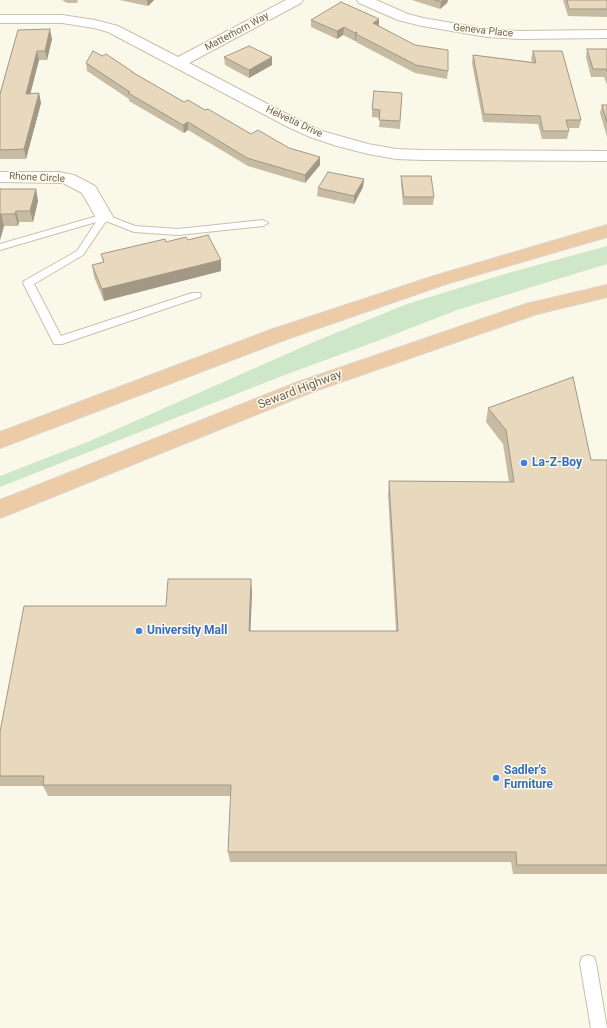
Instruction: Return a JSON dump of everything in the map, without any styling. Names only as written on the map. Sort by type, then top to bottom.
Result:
[{"type":"highway","points":[[0,440],[280,334],[440,280],[607,231]]},
{"type":"highway","name":"Seward Highway","points":[[0,509],[305,387],[533,309],[607,291]]},
{"type":"street","name":"Matterhorn Way","points":[[178,63],[296,0]]},
{"type":"street","name":"Geneva Place","points":[[364,0],[404,17],[466,30],[519,35],[607,34]]},
{"type":"street","name":"Helvetia Drive","points":[[0,18],[62,20],[94,24],[113,29],[310,131],[343,143],[368,149],[396,154],[424,155],[607,156]]},
{"type":"street","name":"Rhone Circle","points":[[0,177],[59,177],[68,179],[89,190],[104,217]]},
{"type":"lane","points":[[104,217],[80,253],[28,283],[58,341],[196,295]]},
{"type":"lane","points":[[0,247],[104,217],[134,229],[178,232],[263,222]]},
{"type":"lane","points":[[588,963],[598,1028]]},
{"type":"green space","points":[[607,246],[607,264],[457,310],[282,376],[0,487],[0,476],[90,441],[316,341],[407,304],[508,273]]},
{"type":"building","points":[[567,0],[607,0],[607,9],[569,9]]},
{"type":"building","points":[[341,2],[379,19],[373,23],[415,45],[448,50],[448,71],[416,65],[356,34],[357,32],[355,33],[344,27],[337,31],[311,20]]},
{"type":"building","points":[[50,29],[45,51],[37,51],[26,94],[39,93],[24,149],[0,150],[0,94],[18,30]]},
{"type":"building","points":[[249,46],[272,57],[249,70],[224,57]]},
{"type":"building","points":[[587,49],[607,49],[607,72],[606,69],[593,69]]},
{"type":"building","points":[[93,51],[102,56],[106,54],[132,72],[184,102],[188,100],[205,110],[208,109],[251,134],[258,130],[289,148],[320,157],[305,175],[247,158],[188,122],[183,125],[128,93],[130,92],[86,63]]},
{"type":"building","points":[[533,51],[562,51],[581,120],[566,120],[569,131],[543,131],[540,116],[484,114],[473,55],[536,63]]},
{"type":"building","points":[[374,91],[402,93],[400,121],[379,120],[380,110],[372,109]]},
{"type":"building","points":[[602,105],[607,105],[607,122]]},
{"type":"building","points":[[328,172],[364,179],[354,196],[318,188]]},
{"type":"building","points":[[401,176],[431,176],[434,197],[404,197]]},
{"type":"building","points":[[0,189],[36,189],[30,211],[16,211],[15,214],[1,214],[0,218]]},
{"type":"building","points":[[208,235],[221,260],[102,289],[92,265],[104,262],[101,254],[165,239],[166,242],[186,237],[188,240]]},
{"type":"building","name":"University Mall","points":[[573,377],[591,460],[607,460],[607,865],[517,865],[516,852],[228,852],[231,785],[43,785],[44,776],[0,776],[0,732],[24,606],[166,606],[168,579],[251,579],[249,631],[398,631],[389,481],[514,482],[506,430],[488,408]]},
{"type":"place","name":"La-Z-Boy","points":[[524,463]]},
{"type":"place","name":"University Mall","points":[[139,631]]},
{"type":"place","name":"Sadler's Furniture","points":[[496,778]]}]
